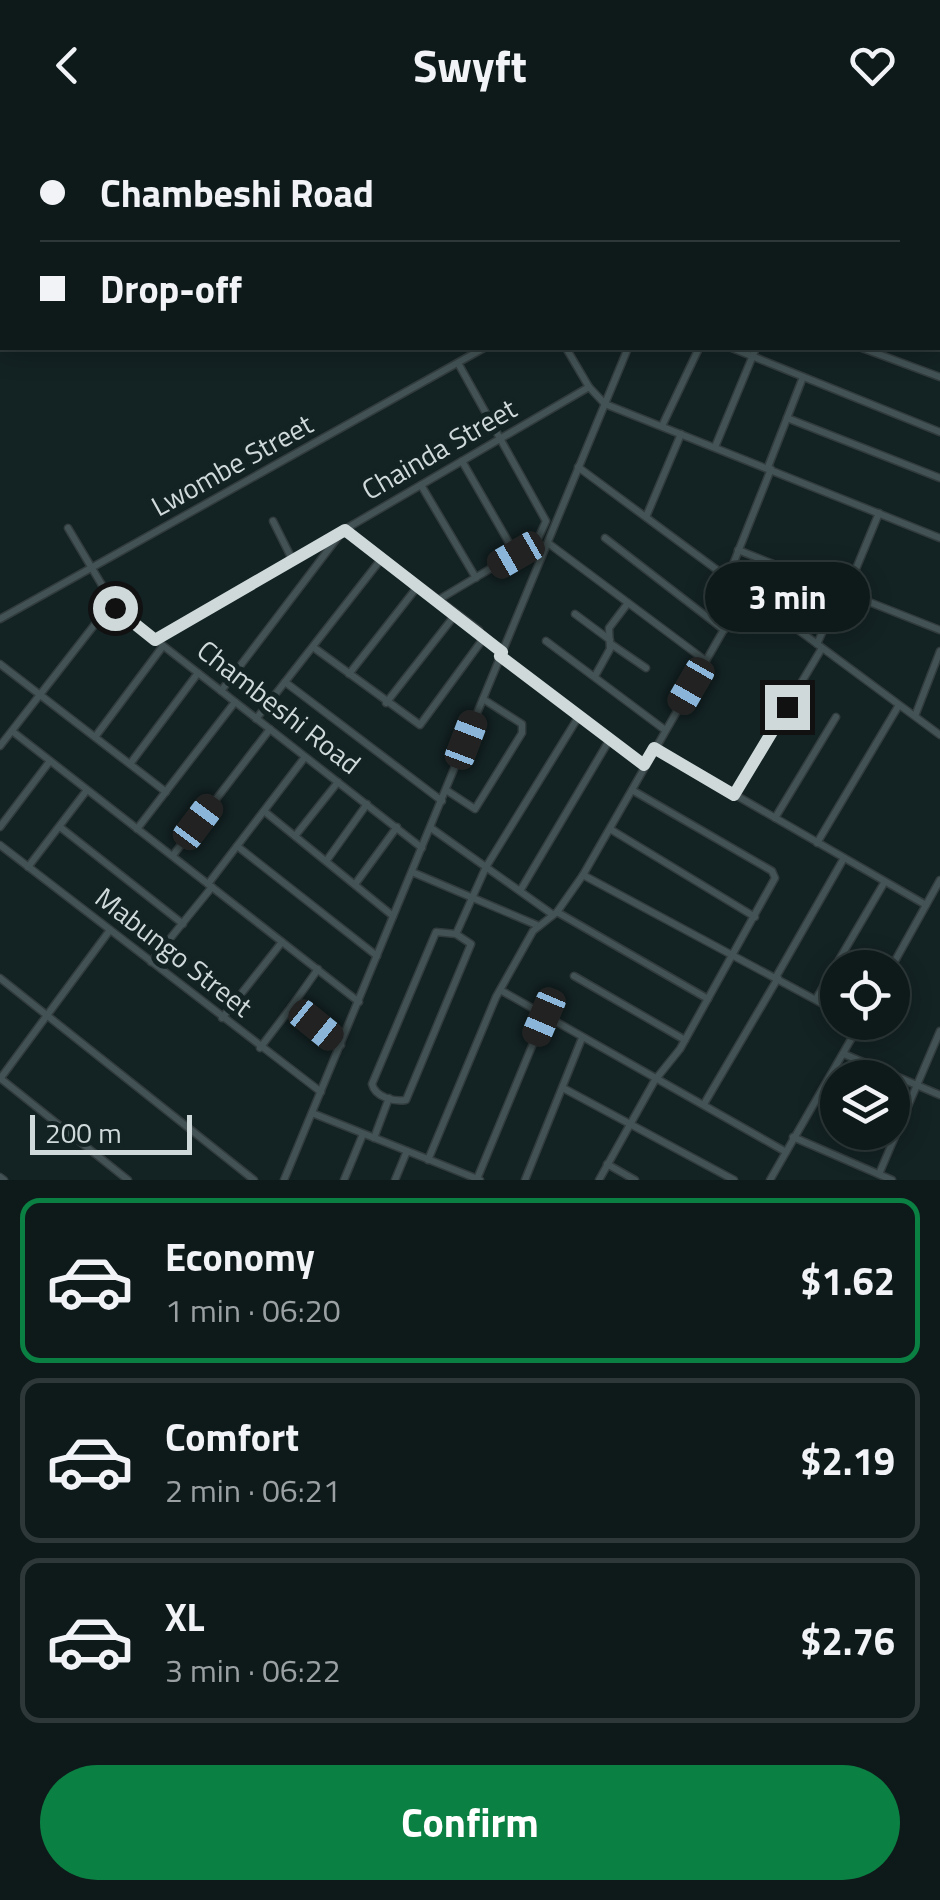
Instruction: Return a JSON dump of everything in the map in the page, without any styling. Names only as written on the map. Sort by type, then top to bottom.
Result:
[{"type":"street","name":"Lwombe Street","points":[[0,620],[481,350]]},
{"type":"street","points":[[570,350],[589,388],[606,404],[940,538]]},
{"type":"street","points":[[284,1180],[442,802],[546,537],[627,350]]},
{"type":"street","points":[[662,426],[699,350]]},
{"type":"street","points":[[736,350],[940,432]]},
{"type":"street","points":[[715,448],[755,350]]},
{"type":"street","points":[[867,350],[940,378]]},
{"type":"street","points":[[458,363],[542,508],[546,537],[706,661]]},
{"type":"street","points":[[728,577],[803,377]]},
{"type":"street","name":"Chainda Street","points":[[155,640],[589,388]]},
{"type":"street","points":[[787,418],[940,478]]},
{"type":"street","points":[[646,517],[681,434]]},
{"type":"street","points":[[462,461],[516,555]]},
{"type":"street","points":[[578,467],[940,736]]},
{"type":"street","points":[[420,485],[476,578]]},
{"type":"street","points":[[734,795],[819,646],[879,513]]},
{"type":"street","points":[[273,521],[292,559]]},
{"type":"street","points":[[0,746],[111,609],[68,528]]},
{"type":"street","points":[[221,691],[343,531],[482,634],[501,654],[644,765]]},
{"type":"street","points":[[438,600],[546,537]]},
{"type":"street","points":[[606,538],[724,630]]},
{"type":"street","points":[[738,550],[940,630]]},
{"type":"street","points":[[256,718],[382,558]]},
{"type":"street","points":[[349,674],[418,586]]},
{"type":"street","points":[[428,1160],[489,1011],[538,926],[555,913],[583,875],[746,590]]},
{"type":"street","points":[[595,677],[611,642],[609,628],[628,603]]},
{"type":"street","name":"Chambeshi Road","points":[[111,609],[422,848]]},
{"type":"street","points":[[386,703],[455,614]]},
{"type":"street","points":[[575,614],[646,668]]},
{"type":"street","points":[[314,647],[420,725],[480,644],[482,634]]},
{"type":"street","points":[[546,640],[665,730]]},
{"type":"street","points":[[95,737],[163,646]]},
{"type":"street","points":[[914,716],[937,670],[940,651]]},
{"type":"street","points":[[0,664],[166,792]]},
{"type":"street","points":[[130,764],[198,673]]},
{"type":"street","points":[[285,682],[442,802]]},
{"type":"street","points":[[446,790],[474,809],[522,733],[522,724],[483,699]]},
{"type":"street","points":[[137,829],[235,702]]},
{"type":"street","points":[[817,844],[899,705]]},
{"type":"street","points":[[456,934],[486,867],[579,716]]},
{"type":"street","points":[[776,818],[836,717]]},
{"type":"street","points":[[174,854],[270,729]]},
{"type":"street","points":[[12,731],[359,1002]]},
{"type":"street","points":[[520,890],[610,740]]},
{"type":"street","points":[[654,748],[926,905]]},
{"type":"street","points":[[150,962],[183,924],[305,757]]},
{"type":"street","points":[[0,827],[50,761]]},
{"type":"street","points":[[295,836],[338,782]]},
{"type":"street","points":[[28,867],[87,790]]},
{"type":"street","points":[[599,1180],[655,1080],[685,1040],[774,884],[775,873],[632,790]]},
{"type":"street","points":[[326,860],[367,804]]},
{"type":"street","points":[[264,811],[393,916]]},
{"type":"street","points":[[60,827],[183,924]]},
{"type":"street","points":[[356,884],[396,828]]},
{"type":"street","points":[[430,828],[555,913],[708,999]]},
{"type":"street","points":[[610,829],[755,917]]},
{"type":"street","name":"Mabungo Street","points":[[0,845],[322,1092]]},
{"type":"street","points":[[237,846],[377,956]]},
{"type":"street","points":[[704,1104],[844,858]]},
{"type":"street","points":[[412,872],[538,926]]},
{"type":"street","points":[[583,875],[820,1001]]},
{"type":"street","points":[[901,950],[939,882]]},
{"type":"street","points":[[816,999],[884,883]]},
{"type":"street","points":[[110,930],[0,1079],[128,1180]]},
{"type":"street","points":[[434,934],[456,934],[470,944],[406,1100],[377,1093],[372,1084],[434,934]]},
{"type":"street","points":[[222,1018],[282,942]]},
{"type":"street","points":[[260,1048],[318,970]]},
{"type":"street","points":[[574,976],[685,1040]]},
{"type":"street","points":[[0,978],[254,1180]]},
{"type":"street","points":[[502,991],[786,1152]]},
{"type":"street","points":[[292,1006],[341,1045]]},
{"type":"street","points":[[312,1113],[478,1179],[544,1017]]},
{"type":"street","points":[[873,1176],[939,1037]]},
{"type":"street","points":[[525,1180],[582,1038]]},
{"type":"street","points":[[770,1180],[851,1040]]},
{"type":"street","points":[[844,1054],[940,1095]]},
{"type":"street","points":[[563,1088],[734,1180]]},
{"type":"street","points":[[374,1138],[389,1098]]},
{"type":"street","points":[[344,1180],[364,1134]]},
{"type":"street","points":[[793,1138],[873,1176],[892,1180]]},
{"type":"street","points":[[395,1180],[407,1151]]},
{"type":"street","points":[[608,1164],[635,1180]]},
{"type":"street","points":[[445,1180],[450,1168]]},
{"type":"route","points":[[115,608],[155,640],[345,530],[479,630],[502,652],[500,656],[644,765],[654,748],[734,795],[787,707]]}]
